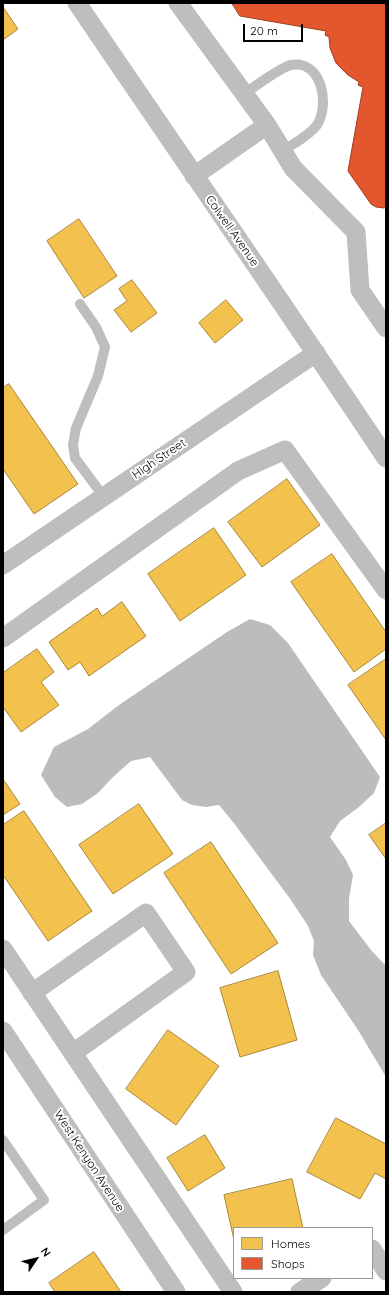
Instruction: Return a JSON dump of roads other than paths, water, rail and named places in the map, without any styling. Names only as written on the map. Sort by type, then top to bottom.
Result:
[{"type":"street","name":"Colwell Avenue","points":[[77,3],[386,458]]},
{"type":"street","points":[[178,3],[267,125],[293,168],[356,232],[360,290],[386,328]]},
{"type":"street","points":[[194,176],[267,125]]},
{"type":"street","name":"High Street","points":[[3,565],[316,353]]},
{"type":"street","points":[[3,638],[238,471],[285,450],[386,590]]},
{"type":"street","points":[[32,993],[146,913],[186,972],[73,1053]]},
{"type":"street","points":[[3,949],[233,1292]]},
{"type":"street","name":"West Kenyon Avenue","points":[[3,1031],[176,1292]]},
{"type":"street","points":[[373,1252],[386,1271]]},
{"type":"street","points":[[300,1292],[320,1279]]},
{"type":"lane","points":[[244,94],[291,65],[301,66],[311,70],[317,78],[322,88],[324,99],[322,113],[317,124],[310,132],[283,151]]},
{"type":"lane","points":[[80,304],[96,327],[105,348],[98,376],[76,428],[74,445],[76,458],[104,497]]},
{"type":"lane","points":[[3,1140],[44,1200],[3,1230]]}]
